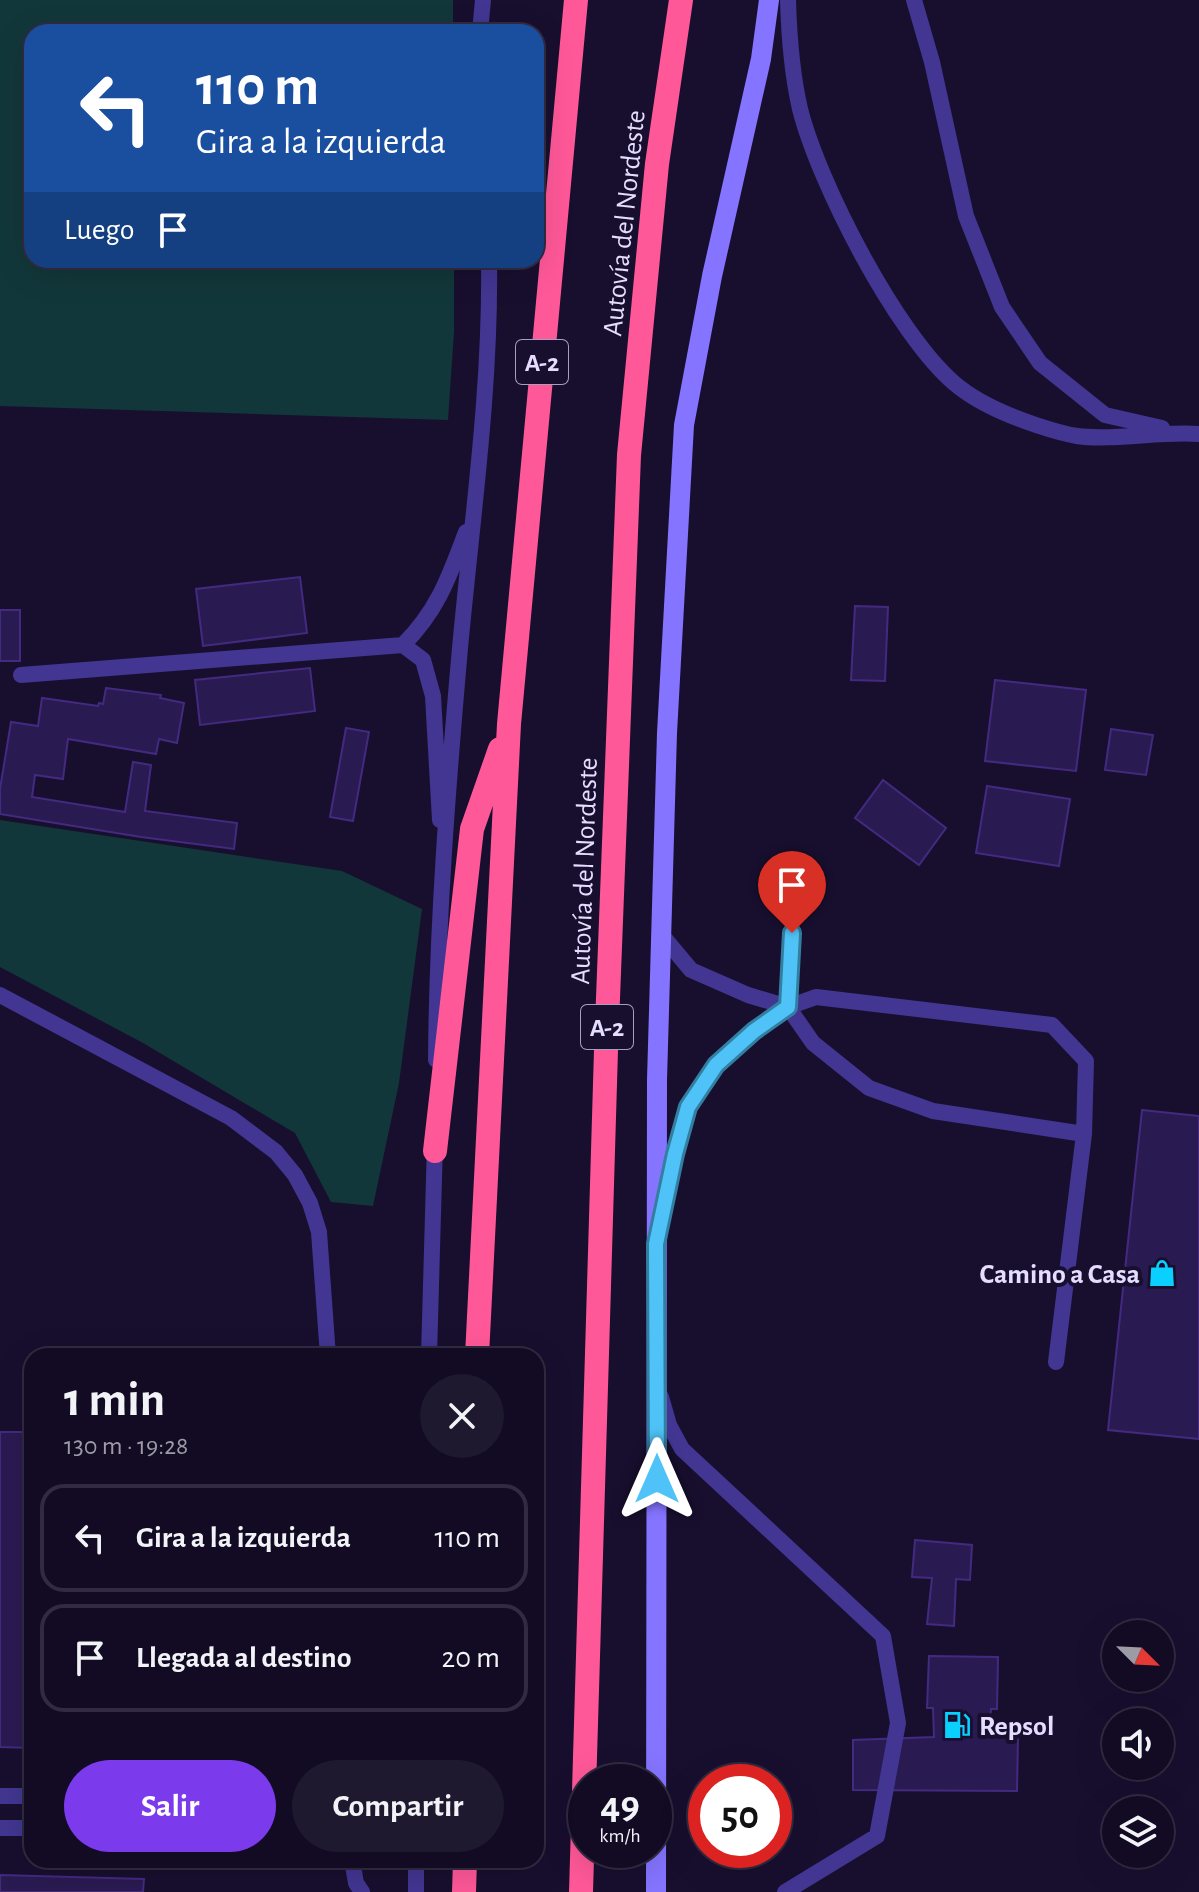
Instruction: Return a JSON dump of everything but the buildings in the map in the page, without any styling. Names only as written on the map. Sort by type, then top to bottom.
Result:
[{"type":"highway","name":"A-2","points":[[477,1348],[509,724],[576,0]]},
{"type":"highway","name":"Autovía del Nordeste","points":[[581,1892],[606,1050],[629,455],[657,164],[681,0]]},
{"type":"highway","points":[[435,1151],[472,829],[509,724]]},
{"type":"highway","points":[[464,1892],[465,1868]]},
{"type":"main road","points":[[656,1892],[656,1244],[660,933],[667,733],[684,425],[712,276],[761,59],[769,0]]},
{"type":"lane","points":[[788,0],[800,108],[819,167],[875,275],[921,348],[955,384],[990,405],[1035,425],[1077,436],[1193,434]]},
{"type":"lane","points":[[914,0],[932,62],[966,216],[1002,307],[1040,363],[1105,415],[1193,434]]},
{"type":"lane","points":[[481,24],[485,4]]},
{"type":"lane","points":[[429,1348],[436,990],[460,648],[490,325],[489,268]]},
{"type":"lane","points":[[21,675],[403,645],[425,623],[442,591],[474,512]]},
{"type":"lane","points":[[403,645],[423,660],[433,696],[436,786],[444,860]]},
{"type":"lane","points":[[660,933],[691,970],[748,995],[788,1007]]},
{"type":"lane","points":[[792,933],[788,1007],[813,1043],[869,1088],[933,1111],[1084,1134]]},
{"type":"lane","points":[[0,995],[231,1118],[276,1152],[303,1189],[319,1232],[327,1348]]},
{"type":"lane","points":[[656,1244],[688,1107],[716,1065],[754,1031],[788,1007],[816,997],[1052,1025],[1086,1061],[1084,1134],[1056,1362]]},
{"type":"lane","points":[[657,1384],[669,1425],[682,1449],[883,1636],[898,1723],[877,1836],[811,1885],[785,1892]]},
{"type":"lane","points":[[0,1796],[24,1796]]},
{"type":"lane","points":[[0,1828],[24,1828]]},
{"type":"lane","points":[[353,1868],[356,1883],[362,1892]]},
{"type":"lane","points":[[416,1868],[416,1892]]},
{"type":"green space","points":[[0,0],[453,0],[453,24],[24,24],[24,268],[454,268],[454,332],[448,420],[0,406]]},
{"type":"green space","points":[[0,820],[342,871],[422,909],[399,1083],[373,1206],[331,1202],[295,1133],[143,1043],[0,967]]},
{"type":"place","name":"Camino a Casa","points":[[1162,1273]]},
{"type":"place","name":"Repsol","points":[[957,1725]]},
{"type":"route","points":[[657,1479],[656,1244],[675,1154],[688,1107],[716,1065],[754,1031],[788,1007],[792,933]]}]
